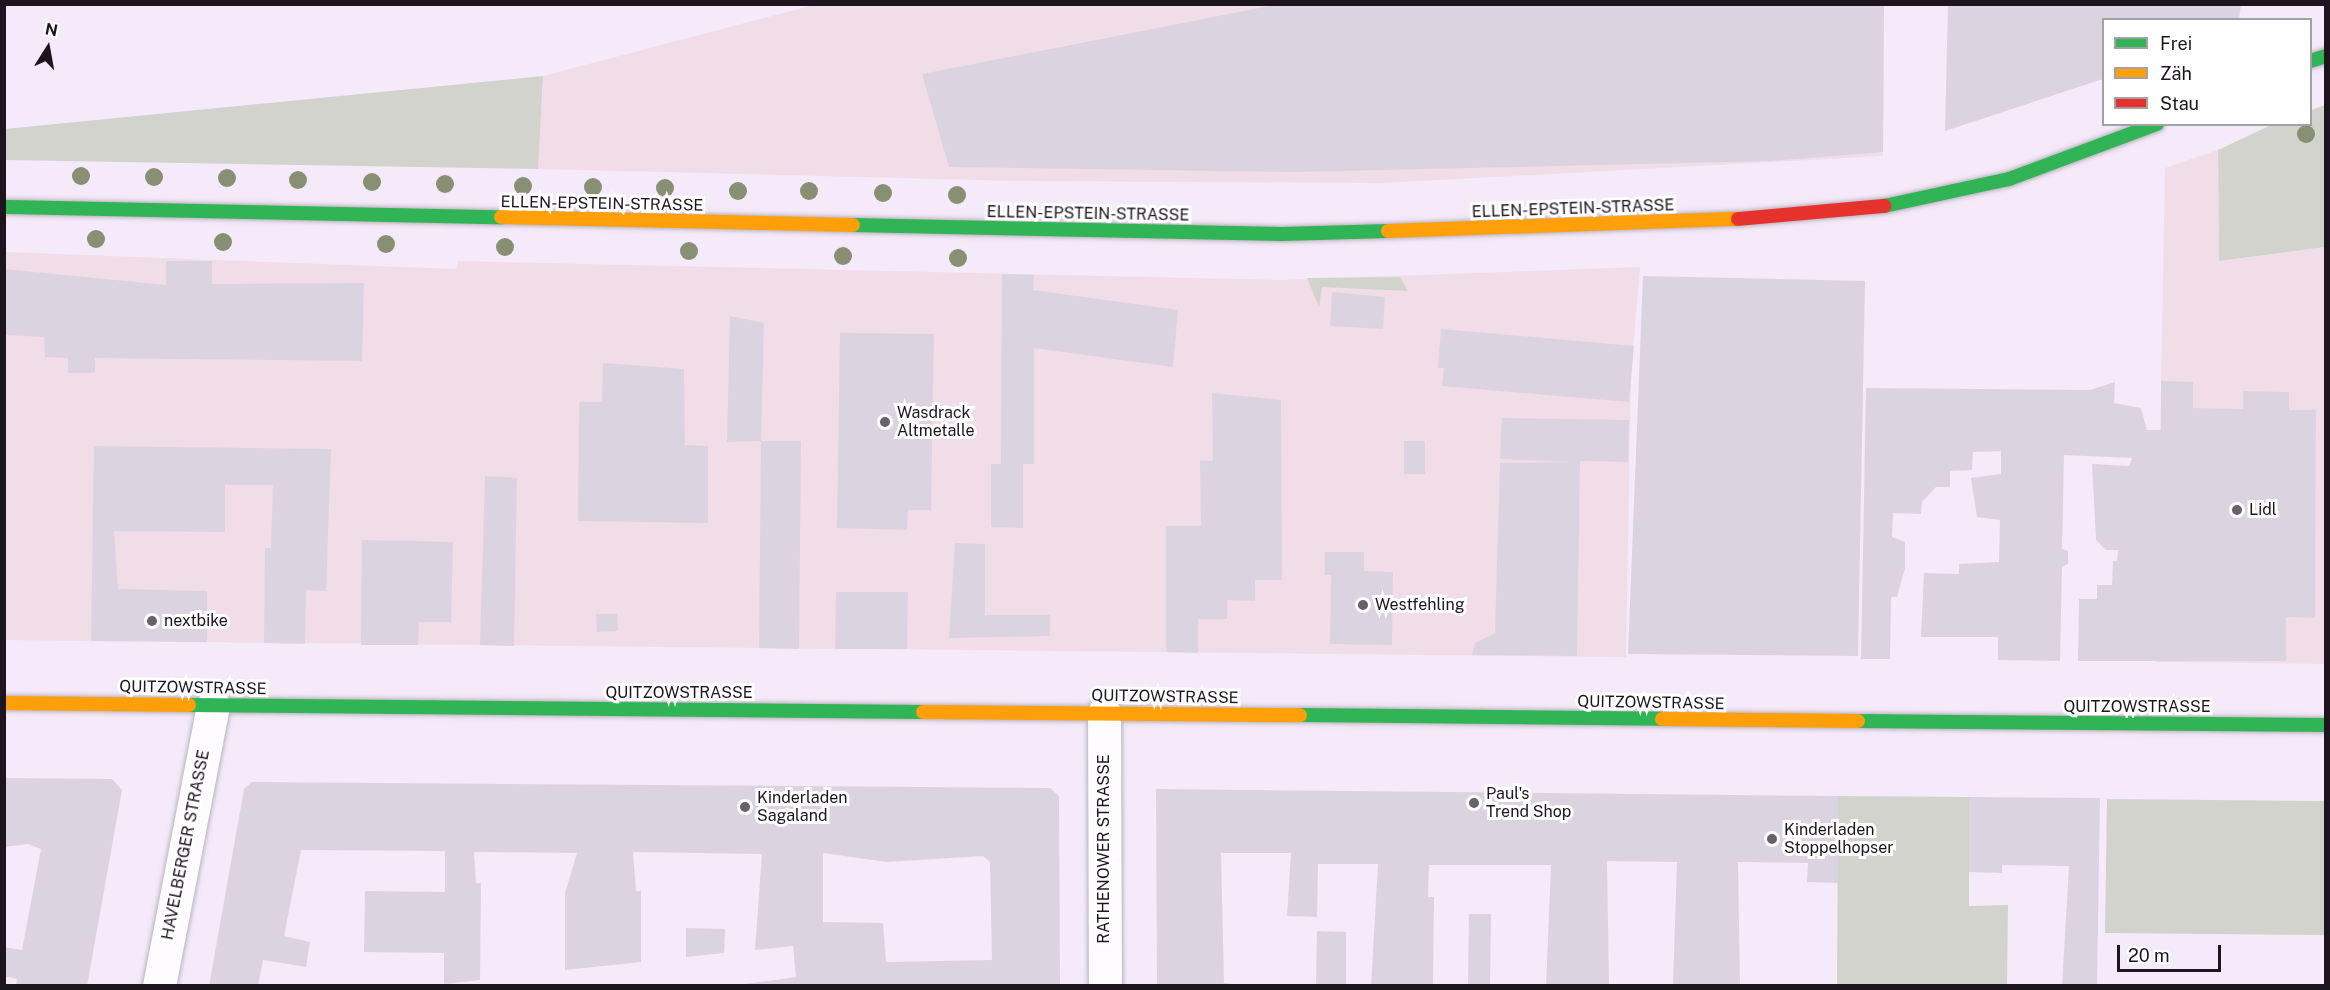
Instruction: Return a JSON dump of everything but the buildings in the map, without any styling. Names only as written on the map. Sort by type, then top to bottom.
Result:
[{"type":"street","name":"ELLEN-EPSTEIN-STRASSE","points":[[4,207],[1282,234],[1718,220],[1808,215],[1931,197],[2009,178],[2152,126]]},
{"type":"street","name":"QUITZOWSTRASSE","points":[[4,703],[2325,725]]},
{"type":"street","name":"HAVELBERGER STRASSE","points":[[159,986],[213,705]]},
{"type":"street","name":"RATHENOWER STRASSE","points":[[1104,713],[1104,986]]},
{"type":"shaded area","points":[[814,5],[1884,5],[1883,156],[1383,183],[1022,181],[538,169],[543,76]]},
{"type":"shaded area","points":[[543,76],[538,169],[5,160],[5,129]]},
{"type":"shaded area","points":[[2325,105],[2325,247],[2219,261],[2218,150],[2269,126],[2312,126],[2312,110]]},
{"type":"shaded area","points":[[2218,150],[2219,261],[2325,247],[2325,664],[2156,662],[2165,168]]},
{"type":"shaded area","points":[[5,252],[456,269],[458,261],[1281,280],[1640,267],[1631,373],[1626,657],[5,640]]},
{"type":"shaded area","points":[[1400,277],[1408,291],[1322,287],[1319,307],[1307,278]]},
{"type":"shaded area","points":[[1838,796],[1969,797],[1969,906],[2008,905],[2007,985],[1837,986]]},
{"type":"shaded area","points":[[2107,799],[2325,801],[2325,935],[2105,933]]},
{"type":"traffic: fast","points":[[2312,60],[2326,56]]},
{"type":"traffic: fast","points":[[1884,206],[2009,179],[2152,126]]},
{"type":"traffic: fast","points":[[4,207],[501,217]]},
{"type":"traffic: fast","points":[[853,225],[1282,234],[1388,231]]},
{"type":"traffic: fast","points":[[189,705],[923,712]]},
{"type":"traffic: fast","points":[[1300,715],[1662,719]]},
{"type":"traffic: fast","points":[[1858,721],[2326,725]]},
{"type":"traffic: slow","points":[[501,217],[853,225]]},
{"type":"traffic: slow","points":[[1388,231],[1738,219]]},
{"type":"traffic: slow","points":[[4,703],[189,705]]},
{"type":"traffic: slow","points":[[923,712],[1300,715]]},
{"type":"traffic: slow","points":[[1662,719],[1858,721]]},
{"type":"traffic: jam","points":[[1738,219],[1884,206]]},
{"type":"place","name":"Wasdrack Altmetalle","points":[[885,422]]},
{"type":"place","name":"Lidl","points":[[2237,510]]},
{"type":"place","name":"Westfehling","points":[[1363,605]]},
{"type":"place","name":"nextbike","points":[[152,621]]},
{"type":"place","name":"Paul's Trend Shop","points":[[1474,803]]},
{"type":"place","name":"Kinderladen Sagaland","points":[[745,807]]},
{"type":"place","name":"Kinderladen Stoppelhopser","points":[[1772,839]]}]
